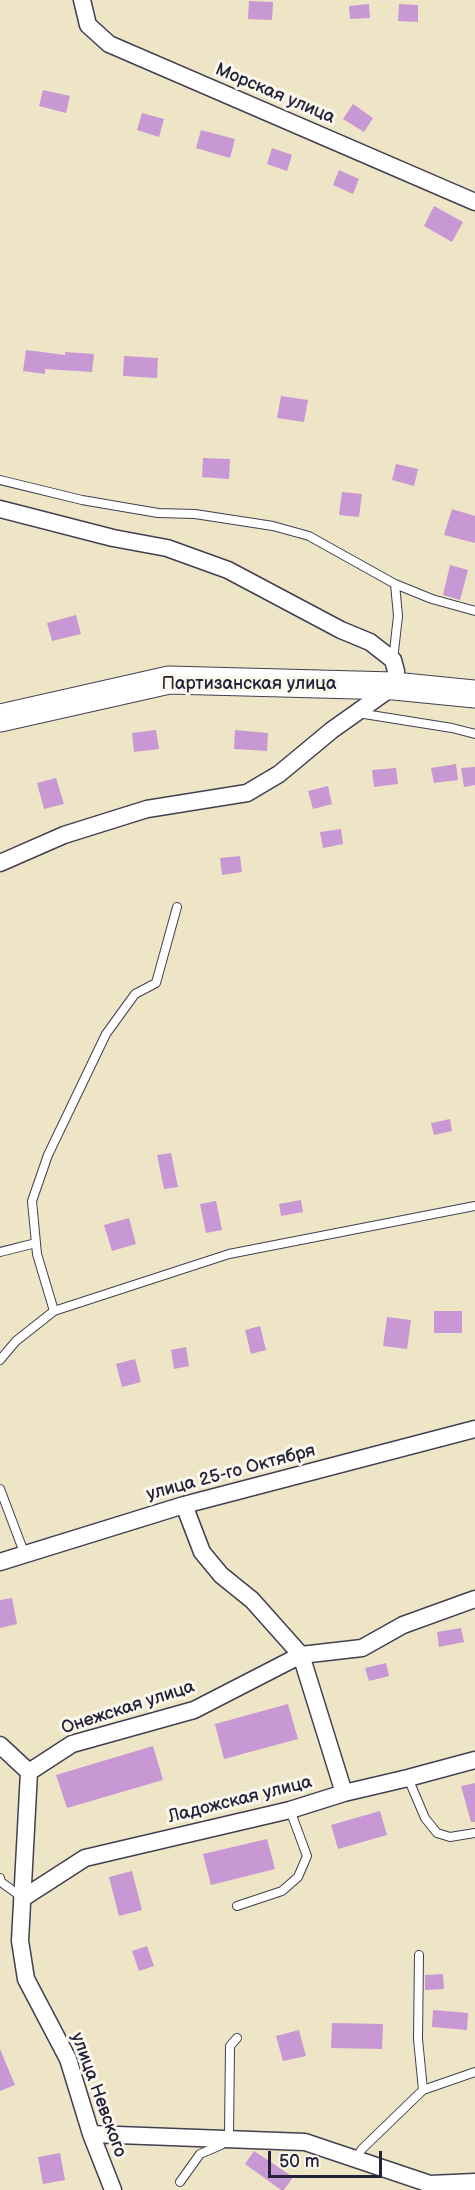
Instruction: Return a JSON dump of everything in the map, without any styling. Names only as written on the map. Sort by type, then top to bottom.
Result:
[{"type":"main road","name":"Партизанская улица","points":[[0,717],[169,680],[393,673],[475,694]]},
{"type":"street","name":"Морская улица","points":[[82,0],[88,25],[110,44],[475,202]]},
{"type":"street","points":[[0,509],[113,538],[167,548],[218,567],[341,630],[370,642],[393,673]]},
{"type":"street","name":"Партизанская улица","points":[[0,863],[64,835],[147,810],[247,793],[279,774],[355,713],[393,673]]},
{"type":"street","name":"улица 25-го Октября","points":[[0,1562],[184,1505],[475,1429]]},
{"type":"street","points":[[184,1505],[202,1552],[221,1575],[252,1600],[301,1655],[344,1793]]},
{"type":"street","name":"Онежская улица","points":[[29,1772],[72,1744],[194,1710],[301,1655],[362,1648],[402,1625],[475,1599]]},
{"type":"street","points":[[0,1745],[29,1772]]},
{"type":"street","name":"Ладожская улица","points":[[23,1898],[85,1858],[290,1810],[344,1793],[475,1760]]},
{"type":"street","name":"улица Невского","points":[[29,1772],[20,1941],[26,1979],[68,2059],[91,2134],[113,2190]]},
{"type":"street","points":[[91,2134],[305,2142],[355,2159],[426,2188],[475,2182]]},
{"type":"lane","points":[[0,480],[82,500],[159,513],[195,514],[282,528],[309,536],[395,584],[475,611]]},
{"type":"lane","points":[[393,673],[398,616],[395,584]]},
{"type":"lane","points":[[355,713],[452,728],[475,734]]},
{"type":"lane","points":[[54,1311],[37,1254],[32,1201],[48,1155],[106,1034],[135,994],[156,983],[177,908]]},
{"type":"lane","points":[[0,1360],[16,1341],[54,1311],[229,1254],[475,1206]]},
{"type":"lane","points":[[0,1252],[36,1243]]},
{"type":"lane","points":[[0,1489],[25,1555]]},
{"type":"lane","points":[[408,1778],[425,1818],[437,1833],[450,1837],[475,1833]]},
{"type":"lane","points":[[237,1906],[282,1891],[298,1877],[307,1856],[290,1810]]},
{"type":"lane","points":[[0,1878],[23,1898]]},
{"type":"lane","points":[[419,1955],[418,2039],[423,2090]]},
{"type":"lane","points":[[180,2182],[200,2154],[221,2145],[229,2134],[230,2046],[237,2038]]},
{"type":"lane","points":[[355,2159],[362,2149],[423,2090],[475,2072]]},
{"type":"building","points":[[249,1],[273,2],[272,20],[248,19]]},
{"type":"building","points":[[369,4],[370,18],[350,19],[349,6]]},
{"type":"building","points":[[399,4],[418,5],[418,22],[398,21]]},
{"type":"building","points":[[43,90],[70,96],[66,113],[39,106]]},
{"type":"building","points":[[353,104],[373,118],[364,132],[343,119]]},
{"type":"building","points":[[142,113],[164,119],[159,137],[137,130]]},
{"type":"building","points":[[201,130],[235,139],[230,158],[196,148]]},
{"type":"building","points":[[272,148],[292,155],[287,171],[267,164]]},
{"type":"building","points":[[339,170],[359,179],[353,194],[333,185]]},
{"type":"building","points":[[434,206],[463,222],[452,242],[424,226]]},
{"type":"building","points":[[26,350],[65,355],[65,352],[94,354],[92,372],[45,369],[45,374],[23,371]]},
{"type":"building","points":[[124,356],[158,358],[157,378],[123,376]]},
{"type":"building","points":[[281,396],[308,400],[304,422],[277,418]]},
{"type":"building","points":[[203,458],[230,459],[229,479],[202,477]]},
{"type":"building","points":[[396,464],[418,469],[414,486],[392,480]]},
{"type":"building","points":[[342,492],[362,494],[359,517],[339,515]]},
{"type":"building","points":[[452,509],[475,516],[475,543],[444,535]]},
{"type":"building","points":[[450,565],[468,570],[460,600],[443,595]]},
{"type":"building","points":[[76,615],[81,634],[52,641],[47,623]]},
{"type":"building","points":[[156,730],[159,749],[134,752],[132,733]]},
{"type":"building","points":[[235,730],[268,733],[267,751],[234,749]]},
{"type":"building","points":[[456,764],[458,780],[434,783],[431,768]]},
{"type":"building","points":[[475,767],[475,785],[464,787],[461,768]]},
{"type":"building","points":[[396,768],[398,784],[374,787],[372,770]]},
{"type":"building","points":[[56,778],[64,804],[44,809],[37,783]]},
{"type":"building","points":[[328,786],[332,804],[313,809],[308,791]]},
{"type":"building","points":[[341,829],[343,844],[323,848],[320,832]]},
{"type":"building","points":[[240,856],[242,872],[222,875],[220,858]]},
{"type":"building","points":[[450,1119],[452,1131],[434,1135],[431,1123]]},
{"type":"building","points":[[171,1153],[178,1187],[164,1189],[157,1155]]},
{"type":"building","points":[[301,1200],[303,1212],[281,1216],[279,1204]]},
{"type":"building","points":[[216,1201],[222,1230],[206,1233],[200,1204]]},
{"type":"building","points":[[129,1218],[136,1244],[112,1251],[104,1225]]},
{"type":"building","points":[[434,1311],[462,1311],[462,1333],[434,1333]]},
{"type":"building","points":[[387,1317],[411,1320],[407,1349],[383,1346]]},
{"type":"building","points":[[260,1326],[266,1350],[251,1354],[245,1330]]},
{"type":"building","points":[[186,1347],[189,1366],[174,1369],[171,1350]]},
{"type":"building","points":[[135,1359],[141,1382],[122,1387],[116,1364]]},
{"type":"building","points":[[12,1598],[17,1624],[0,1628],[0,1600]]},
{"type":"building","points":[[461,1628],[464,1642],[439,1647],[437,1632]]},
{"type":"building","points":[[386,1663],[389,1676],[369,1681],[365,1668]]},
{"type":"building","points":[[288,1704],[298,1739],[224,1759],[215,1724]]},
{"type":"building","points":[[153,1746],[163,1780],[67,1808],[56,1775]]},
{"type":"building","points":[[475,1783],[475,1822],[471,1822],[461,1786]]},
{"type":"building","points":[[380,1811],[387,1835],[338,1849],[331,1825]]},
{"type":"building","points":[[267,1839],[275,1869],[211,1885],[203,1854]]},
{"type":"building","points":[[132,1871],[142,1910],[119,1916],[109,1877]]},
{"type":"building","points":[[147,1946],[154,1966],[139,1971],[132,1951]]},
{"type":"building","points":[[443,1974],[444,1989],[425,1990],[425,1975]]},
{"type":"building","points":[[433,2010],[468,2013],[467,2030],[432,2027]]},
{"type":"building","points":[[332,2023],[383,2024],[382,2049],[331,2048]]},
{"type":"building","points":[[299,2030],[306,2056],[283,2061],[276,2036]]},
{"type":"building","points":[[0,2049],[15,2085],[0,2091]]},
{"type":"building","points":[[254,2151],[293,2177],[284,2190],[245,2164]]},
{"type":"building","points":[[60,2153],[65,2180],[43,2184],[38,2157]]}]
